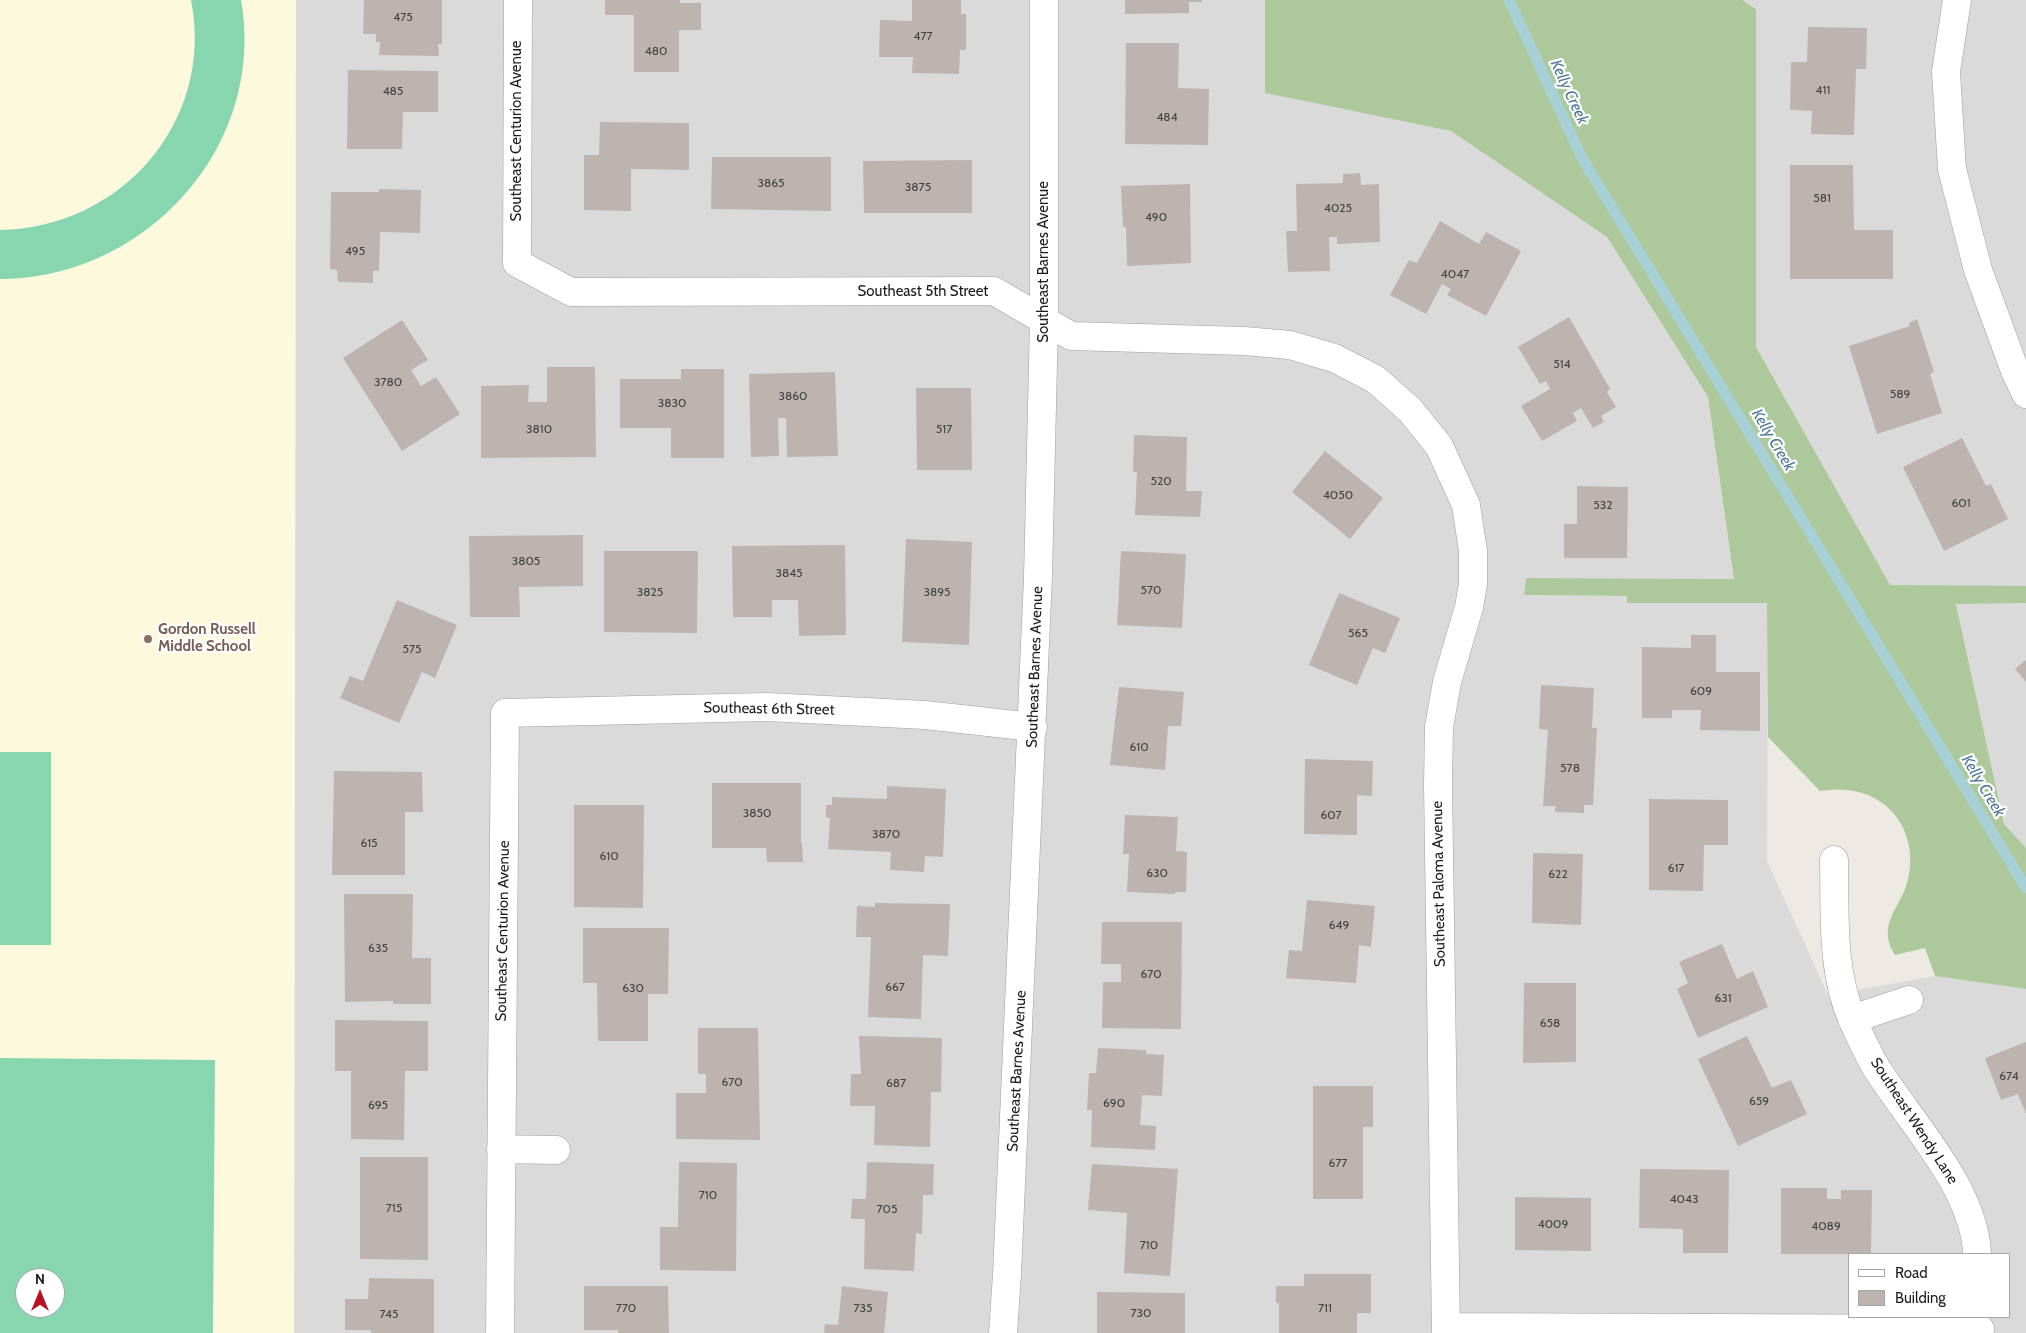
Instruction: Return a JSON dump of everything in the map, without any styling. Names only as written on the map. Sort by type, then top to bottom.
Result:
[{"type":"street","name":"Southeast Centurion Avenue","points":[[517,263],[518,0]]},
{"type":"street","name":"Southeast Barnes Avenue","points":[[1002,1333],[1007,1274],[1033,727],[1044,321],[1044,0]]},
{"type":"street","points":[[1957,0],[1946,72],[1952,169],[1978,270],[2015,371],[2026,394]]},
{"type":"street","name":"Southeast 5th Street","points":[[517,263],[571,292],[994,291],[1071,336],[1244,341],[1290,345],[1334,358],[1375,379],[1410,410],[1439,446]]},
{"type":"street","name":"Southeast Paloma Avenue","points":[[1439,446],[1466,505],[1474,551],[1474,584],[1447,682],[1439,727],[1438,784],[1446,1330]]},
{"type":"street","name":"Southeast 6th Street","points":[[505,713],[767,706],[925,715],[1033,727]]},
{"type":"street","name":"Southeast Centurion Avenue","points":[[500,1333],[505,713]]},
{"type":"street","name":"Southeast Wendy Lane","points":[[1834,860],[1837,964],[1852,1019],[1878,1071],[1960,1190],[1977,1242],[1977,1253]]},
{"type":"street","points":[[1852,1019],[1909,1000]]},
{"type":"street","points":[[500,1149],[556,1150]]},
{"type":"street","points":[[1446,1330],[1980,1326]]},
{"type":"shaded area","name":"Gordon Russell Middle School","points":[[0,0],[296,0],[294,1333],[0,1333]]},
{"type":"shaded area","points":[[296,0],[1265,0],[1265,93],[1451,131],[1607,237],[1708,397],[1734,579],[1527,578],[1524,595],[1627,596],[1628,603],[1768,603],[1767,861],[1828,995],[1935,976],[2026,989],[2026,1333],[294,1333]]},
{"type":"shaded area","points":[[1742,0],[2026,0],[2026,586],[1890,586],[1756,347],[1756,10]]},
{"type":"shaded area","points":[[1956,603],[2026,603],[2026,848],[2004,824]]},
{"type":"green space","points":[[191,0],[241,0],[244,54],[235,106],[214,153],[185,195],[147,229],[102,256],[53,273],[0,279],[0,230],[44,225],[84,210],[120,189],[150,160],[173,126],[188,87],[195,45]]},
{"type":"green space","points":[[1265,0],[1742,0],[1756,9],[1756,347],[1890,585],[2026,586],[2026,603],[1956,604],[2004,824],[2026,848],[2026,989],[1935,976],[1925,948],[1895,955],[1890,945],[1888,929],[1908,878],[1910,855],[1905,833],[1893,813],[1885,805],[1870,796],[1838,789],[1820,791],[1768,737],[1767,603],[1627,603],[1627,596],[1524,595],[1526,578],[1734,579],[1708,397],[1607,237],[1451,131],[1265,93]]},
{"type":"green space","points":[[0,752],[51,752],[51,945],[0,945]]},
{"type":"green space","points":[[0,1058],[215,1060],[213,1333],[0,1333]]},
{"type":"building","points":[[364,0],[442,0],[442,44],[438,44],[439,56],[379,55],[380,42],[376,42],[376,34],[363,34]]},
{"type":"building","points":[[605,0],[680,0],[680,3],[701,3],[701,30],[679,30],[679,72],[634,72],[634,15],[605,15]]},
{"type":"building","points":[[912,0],[961,0],[961,14],[966,14],[966,50],[960,50],[959,74],[912,73],[913,57],[879,57],[880,20],[912,21]]},
{"type":"building","points":[[1125,0],[1202,0],[1202,2],[1189,2],[1189,13],[1125,14]]},
{"type":"building","points":[[1808,27],[1867,28],[1866,69],[1856,69],[1854,135],[1811,134],[1812,111],[1790,110],[1791,62],[1807,62]]},
{"type":"building","points":[[1126,43],[1179,43],[1178,88],[1209,89],[1208,145],[1125,144]]},
{"type":"building","points":[[348,70],[438,71],[438,112],[403,112],[402,149],[347,149]]},
{"type":"building","points":[[600,122],[689,123],[689,170],[631,169],[631,211],[584,210],[584,155],[599,155]]},
{"type":"building","points":[[712,157],[831,157],[831,211],[711,209]]},
{"type":"building","points":[[972,160],[972,213],[864,213],[863,161]]},
{"type":"building","points":[[1790,165],[1853,165],[1854,230],[1893,230],[1893,279],[1790,279]]},
{"type":"building","points":[[1360,173],[1361,185],[1379,184],[1380,242],[1337,244],[1337,237],[1329,237],[1330,271],[1288,272],[1286,231],[1297,231],[1296,184],[1343,183],[1343,174]]},
{"type":"building","points":[[1190,184],[1191,263],[1127,266],[1126,227],[1123,227],[1121,186]]},
{"type":"building","points":[[379,189],[421,190],[420,233],[380,232],[379,271],[373,271],[373,283],[338,282],[337,270],[330,269],[331,192],[379,192]]},
{"type":"building","points":[[1440,221],[1479,244],[1486,232],[1521,251],[1486,316],[1447,295],[1451,289],[1442,284],[1426,314],[1390,295],[1409,260],[1417,263]]},
{"type":"building","points":[[1569,317],[1610,389],[1607,392],[1616,407],[1601,416],[1604,422],[1593,428],[1581,408],[1573,413],[1577,421],[1542,441],[1521,406],[1550,389],[1546,381],[1540,384],[1518,347]]},
{"type":"building","points":[[1917,319],[1934,372],[1930,374],[1942,413],[1877,434],[1849,346],[1910,326],[1909,323]]},
{"type":"building","points":[[402,320],[428,360],[411,370],[421,386],[436,377],[460,414],[402,451],[343,358]]},
{"type":"building","points":[[547,367],[595,367],[596,457],[481,458],[481,386],[529,385],[528,402],[547,402]]},
{"type":"building","points":[[681,369],[724,369],[724,458],[671,458],[671,428],[620,428],[620,379],[681,379]]},
{"type":"building","points":[[835,372],[838,456],[787,457],[786,418],[778,418],[779,456],[751,457],[749,374]]},
{"type":"building","points":[[916,388],[971,388],[972,470],[917,470]]},
{"type":"building","points":[[1134,435],[1187,437],[1186,491],[1202,491],[1200,517],[1135,515],[1137,472],[1133,472]]},
{"type":"building","points":[[1962,438],[1986,486],[1991,484],[2008,519],[1944,551],[1903,467]]},
{"type":"building","points":[[1325,451],[1383,498],[1350,539],[1292,492]]},
{"type":"building","points":[[1577,486],[1628,487],[1627,558],[1564,558],[1564,524],[1577,524]]},
{"type":"building","points":[[583,535],[583,586],[519,587],[520,617],[470,617],[469,536]]},
{"type":"building","points":[[906,539],[972,542],[969,645],[902,642]]},
{"type":"building","points":[[845,545],[846,635],[799,636],[798,600],[772,600],[772,617],[733,617],[732,546]]},
{"type":"building","points":[[604,551],[698,551],[697,633],[604,632]]},
{"type":"building","points":[[1121,551],[1186,554],[1182,628],[1117,625]]},
{"type":"building","points":[[1339,593],[1400,618],[1385,653],[1373,648],[1357,685],[1309,665]]},
{"type":"building","points":[[397,600],[457,625],[435,678],[422,672],[399,723],[340,698],[350,676],[363,681]]},
{"type":"building","points":[[1691,635],[1716,635],[1716,672],[1760,672],[1760,731],[1700,730],[1701,710],[1672,710],[1672,718],[1642,718],[1642,647],[1691,648]]},
{"type":"building","points":[[2026,660],[2026,682],[2015,669]]},
{"type":"building","points":[[1541,685],[1594,688],[1592,728],[1597,728],[1593,805],[1584,805],[1584,813],[1555,812],[1556,806],[1543,806],[1548,730],[1539,729]]},
{"type":"building","points":[[1119,687],[1184,692],[1181,726],[1168,726],[1165,770],[1110,765]]},
{"type":"building","points":[[1305,759],[1373,761],[1372,796],[1357,795],[1357,835],[1304,834]]},
{"type":"building","points":[[334,771],[422,772],[423,812],[405,812],[405,875],[332,875]]},
{"type":"building","points":[[712,783],[801,783],[801,843],[803,862],[767,862],[766,848],[712,848]]},
{"type":"building","points":[[887,786],[946,789],[943,857],[925,856],[924,872],[890,870],[891,852],[828,849],[830,818],[826,817],[826,805],[832,805],[832,797],[887,799]]},
{"type":"building","points":[[1649,799],[1728,800],[1728,845],[1704,845],[1703,891],[1649,890]]},
{"type":"building","points":[[574,805],[644,805],[643,908],[574,907]]},
{"type":"building","points":[[1125,815],[1178,817],[1176,851],[1187,852],[1186,892],[1175,892],[1175,894],[1127,892],[1129,854],[1123,854]]},
{"type":"building","points":[[1533,853],[1583,854],[1581,925],[1532,923]]},
{"type":"building","points":[[344,894],[413,894],[412,958],[431,958],[431,1004],[393,1004],[393,1001],[345,1002]]},
{"type":"building","points":[[1307,900],[1375,906],[1371,947],[1359,945],[1356,983],[1286,978],[1289,950],[1302,951]]},
{"type":"building","points":[[875,903],[950,904],[948,956],[923,955],[921,1019],[868,1017],[871,937],[856,937],[857,906],[875,907]]},
{"type":"building","points":[[1102,922],[1182,922],[1181,1029],[1102,1028],[1103,982],[1121,982],[1121,964],[1101,964]]},
{"type":"building","points":[[583,928],[669,928],[668,994],[648,994],[648,1041],[598,1041],[597,983],[583,983]]},
{"type":"building","points":[[1722,944],[1737,979],[1753,971],[1768,1007],[1698,1038],[1677,989],[1688,983],[1679,962]]},
{"type":"building","points":[[1524,983],[1576,983],[1576,1062],[1523,1063]]},
{"type":"building","points":[[335,1020],[428,1021],[428,1071],[405,1071],[404,1140],[351,1139],[351,1071],[335,1071]]},
{"type":"building","points":[[698,1028],[758,1028],[760,1140],[676,1139],[676,1093],[706,1093],[706,1074],[698,1074]]},
{"type":"building","points":[[859,1036],[942,1038],[941,1092],[931,1092],[930,1147],[874,1145],[875,1106],[850,1106],[851,1074],[861,1074]]},
{"type":"building","points":[[1747,1036],[1772,1088],[1791,1080],[1807,1114],[1738,1146],[1698,1059]]},
{"type":"building","points":[[2026,1042],[2026,1114],[2018,1094],[2001,1100],[1985,1058]]},
{"type":"building","points":[[1098,1048],[1146,1050],[1146,1054],[1164,1055],[1162,1096],[1142,1095],[1140,1125],[1156,1126],[1155,1150],[1091,1147],[1092,1110],[1087,1110],[1089,1073],[1096,1073]]},
{"type":"building","points":[[1313,1086],[1373,1086],[1373,1127],[1363,1127],[1363,1199],[1313,1199]]},
{"type":"building","points":[[360,1157],[428,1157],[428,1260],[360,1259]]},
{"type":"building","points":[[679,1162],[737,1163],[736,1271],[660,1270],[660,1227],[678,1227]]},
{"type":"building","points":[[867,1162],[934,1164],[933,1195],[923,1195],[922,1234],[916,1233],[914,1271],[864,1269],[865,1219],[851,1219],[852,1199],[866,1199]]},
{"type":"building","points":[[1092,1164],[1178,1169],[1170,1276],[1124,1273],[1127,1213],[1088,1210]]},
{"type":"building","points":[[1640,1169],[1729,1170],[1728,1253],[1683,1253],[1683,1229],[1639,1228]]},
{"type":"building","points":[[1781,1188],[1827,1188],[1827,1199],[1841,1199],[1841,1190],[1872,1190],[1871,1253],[1781,1254]]},
{"type":"building","points":[[1515,1197],[1591,1198],[1591,1251],[1515,1250]]},
{"type":"building","points":[[1304,1274],[1371,1274],[1371,1313],[1357,1313],[1357,1333],[1279,1333],[1279,1303],[1276,1303],[1276,1286],[1304,1286]]},
{"type":"building","points":[[369,1278],[434,1279],[434,1333],[371,1333],[371,1330],[345,1330],[345,1299],[368,1299]]},
{"type":"building","points":[[584,1286],[668,1286],[669,1333],[618,1333],[618,1330],[584,1330]]},
{"type":"building","points":[[842,1286],[888,1292],[884,1333],[824,1333],[825,1324],[838,1325]]},
{"type":"building","points":[[1097,1292],[1185,1293],[1185,1333],[1097,1333]]},
{"type":"waterway","name":"Kelly Creek","points":[[1509,0],[1582,158],[2026,888]]},
{"type":"place","name":"Gordon Russell Middle School","points":[[148,639]]}]
